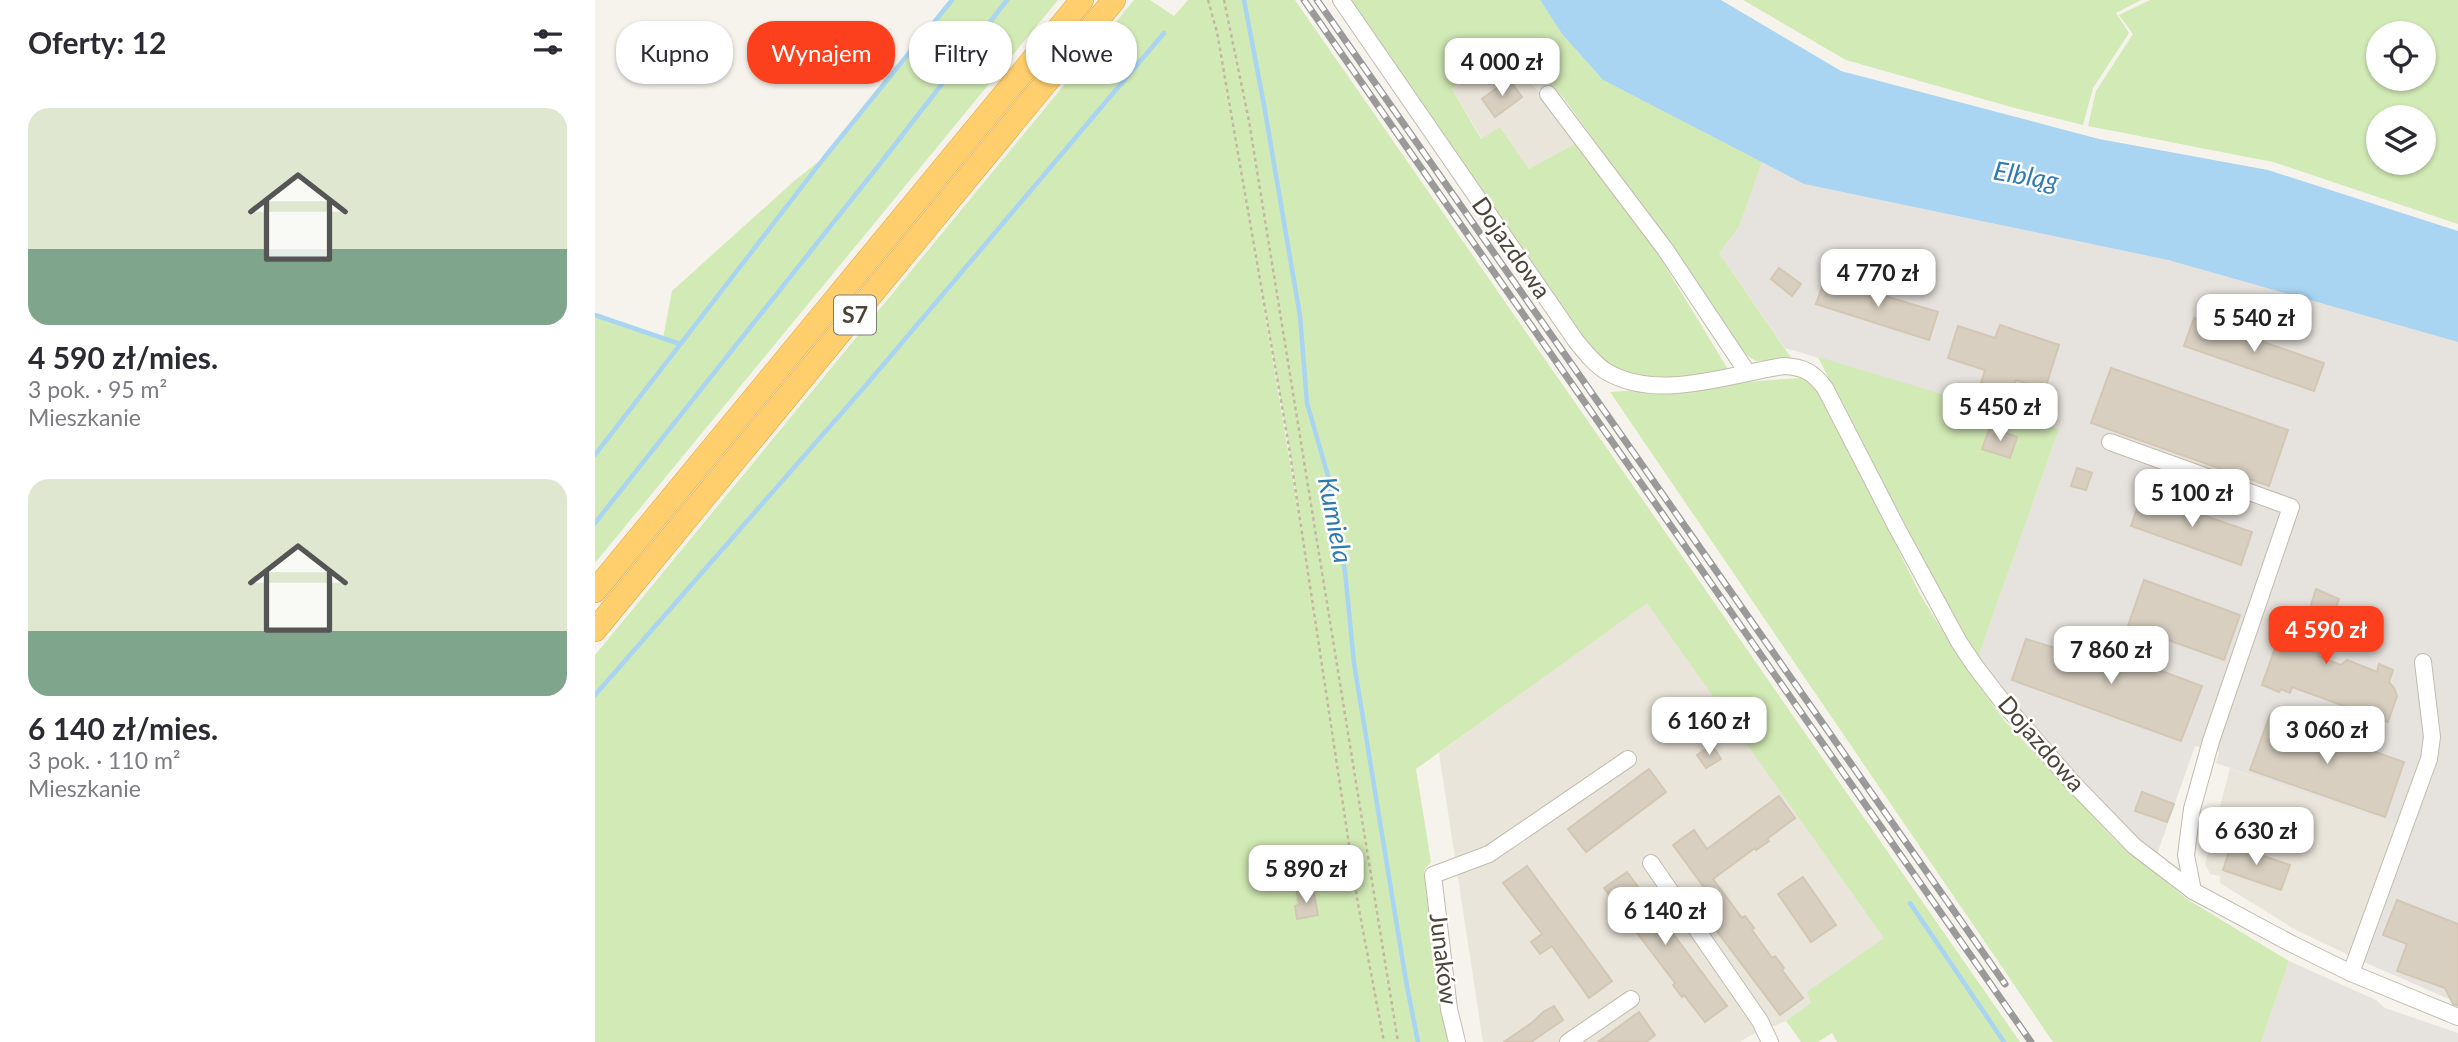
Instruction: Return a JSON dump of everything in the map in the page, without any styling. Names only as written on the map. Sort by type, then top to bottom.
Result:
[{"type":"highway","name":"S7","points":[[595,591],[1082,0]]},
{"type":"highway","name":"S7","points":[[595,630],[1114,0]]},
{"type":"street","name":"Dojazdowa","points":[[1341,0],[1576,341],[1592,360],[1606,372],[1631,382],[1655,385],[1683,384],[1784,366],[1799,367],[1814,374],[1825,387],[1959,642],[1975,666],[2072,782],[2134,846],[2193,891],[2351,973],[2458,1017]]},
{"type":"street","points":[[1548,94],[1665,249],[1747,372]]},
{"type":"street","points":[[2110,442],[2291,507],[2211,741],[2192,809],[2186,855],[2193,891]]},
{"type":"street","points":[[2351,973],[2428,759],[2432,737],[2423,662]]},
{"type":"street","name":"Junaków","points":[[1457,1042],[1449,1010],[1433,875],[1489,854],[1628,759]]},
{"type":"street","points":[[1651,863],[1760,1021],[1770,1042]]},
{"type":"street","points":[[1568,1042],[1632,999]]},
{"type":"path","points":[[1208,0],[1217,32],[1289,447],[1358,904],[1384,1042]]},
{"type":"path","points":[[1224,0],[1249,121],[1398,1042]]},
{"type":"shaded area","points":[[1504,48],[1578,142],[1529,169],[1500,127],[1482,139],[1452,89]]},
{"type":"shaded area","points":[[1762,162],[1804,184],[2168,260],[2458,342],[2458,1003],[2357,959],[2406,823],[2390,823],[2216,763],[2219,752],[2195,746],[2156,857],[2071,773],[1977,660],[2059,429],[1785,348],[1719,253],[1739,227]]},
{"type":"shaded area","points":[[1647,602],[1885,938],[1808,992],[1812,1003],[1786,1021],[1740,1042],[1483,1042],[1439,753]]},
{"type":"shaded area","points":[[2230,768],[2390,823],[2406,823],[2357,959],[2296,930],[2220,883],[2220,876],[2210,874],[2205,864]]},
{"type":"shaded area","points":[[2289,961],[2376,1000],[2385,1008],[2458,1033],[2458,1042],[2261,1042]]},
{"type":"green space","points":[[952,0],[1058,0],[1041,21],[1026,21],[1026,39],[1012,56],[1012,21],[935,21]]},
{"type":"green space","points":[[1134,0],[1150,0],[1174,16],[1188,0],[1295,0],[2020,1042],[1837,1042],[1832,1033],[1818,1042],[1801,1042],[1786,1021],[1811,1003],[1807,992],[1884,938],[1647,603],[1416,769],[1431,862],[1424,870],[1443,1013],[1450,1042],[595,1042],[595,655],[1065,84],[1137,84],[1137,21],[1117,21]],"holes":[[[1253,245],[1289,447],[1303,539]]]},
{"type":"green space","points":[[1345,0],[1540,0],[1562,34],[1603,80],[1762,162],[1739,227],[1719,253],[1792,359],[1756,361],[1741,352],[1563,97],[1543,79],[1535,85],[1504,48],[1452,89],[1481,139],[1500,127],[1529,169],[1578,142],[1641,226],[1729,371],[1706,378],[1649,381],[1599,361]]},
{"type":"green space","points":[[1743,0],[2141,0],[2116,13],[2129,33],[2093,88],[2083,125],[1846,60]]},
{"type":"green space","points":[[2150,0],[2458,0],[2458,224],[2273,162],[2088,126],[2096,91],[2133,34],[2119,15]]},
{"type":"green space","points":[[909,53],[909,84],[989,84],[595,563],[595,315],[663,338],[672,291],[823,158],[883,84],[895,84],[895,70]]},
{"type":"green space","points":[[1818,357],[2059,429],[1977,660],[1941,601]]},
{"type":"green space","points":[[1813,377],[1921,596],[1960,659],[2004,720],[2115,840],[2187,899],[2289,961],[2261,1042],[2053,1042],[1610,392]]},
{"type":"water","name":"Elbląg","points":[[1540,0],[1721,0],[1841,71],[2099,139],[2268,170],[2458,231],[2458,342],[2168,260],[1804,184],[1603,80],[1562,34]]},
{"type":"building","points":[[1509,79],[1522,97],[1495,117],[1482,99]]},
{"type":"building","points":[[1779,268],[1801,284],[1792,296],[1771,279]]},
{"type":"building","points":[[1825,278],[1938,312],[1929,340],[1816,304]]},
{"type":"building","points":[[2194,318],[2324,363],[2314,391],[2184,346]]},
{"type":"building","points":[[2000,325],[2059,345],[2045,389],[2016,380],[2012,393],[1981,383],[1985,370],[1948,358],[1958,326],[1995,338]]},
{"type":"building","points":[[2111,368],[2288,430],[2269,486],[2091,423]]},
{"type":"building","points":[[1990,427],[2017,437],[2010,458],[1982,449]]},
{"type":"building","points":[[2077,468],[2092,473],[2086,490],[2071,486]]},
{"type":"building","points":[[2142,494],[2252,532],[2241,565],[2131,526]]},
{"type":"building","points":[[2144,580],[2240,615],[2224,660],[2128,626]]},
{"type":"building","points":[[2316,589],[2339,599],[2318,656],[2341,665],[2347,660],[2377,672],[2379,664],[2393,670],[2389,682],[2397,696],[2388,722],[2292,687],[2290,693],[2262,685],[2279,637],[2271,634],[2277,617],[2304,627]]},
{"type":"building","points":[[2026,639],[2087,658],[2092,645],[2202,686],[2181,741],[2012,680]]},
{"type":"building","points":[[2270,715],[2404,762],[2385,817],[2250,770]]},
{"type":"building","points":[[1712,745],[1721,759],[1706,768],[1697,755]]},
{"type":"building","points":[[1649,769],[1666,792],[1586,852],[1568,829]]},
{"type":"building","points":[[2142,792],[2174,804],[2167,822],[2135,811]]},
{"type":"building","points":[[1779,796],[1795,818],[1767,839],[1769,841],[1713,879],[1742,918],[1745,916],[1754,928],[1752,930],[1772,958],[1775,956],[1784,968],[1782,970],[1803,998],[1780,1015],[1698,906],[1711,897],[1673,845],[1694,830],[1707,849]]},
{"type":"building","points":[[2231,845],[2290,865],[2281,890],[2223,870]]},
{"type":"building","points":[[1527,866],[1612,981],[1589,998],[1552,946],[1540,954],[1531,942],[1542,934],[1503,883]]},
{"type":"building","points":[[1627,872],[1727,1006],[1705,1022],[1684,995],[1682,997],[1673,985],[1675,983],[1623,918],[1625,916],[1604,888]]},
{"type":"building","points":[[1803,877],[1836,925],[1811,942],[1778,894]]},
{"type":"building","points":[[1313,889],[1318,915],[1297,919],[1297,892]]},
{"type":"building","points":[[2397,900],[2458,924],[2458,1006],[2453,1004],[2445,988],[2397,971],[2407,944],[2383,935]]},
{"type":"building","points":[[1554,1006],[1563,1020],[1531,1042],[1504,1042],[1543,1012]]},
{"type":"building","points":[[1639,1012],[1655,1035],[1646,1042],[1598,1042]]},
{"type":"waterway","points":[[595,455],[824,158],[952,0]]},
{"type":"waterway","points":[[595,523],[1007,0]]},
{"type":"waterway","name":"Kumiela","points":[[1244,0],[1300,316],[1307,403],[1328,476],[1333,519],[1345,571],[1354,663],[1418,1042]]},
{"type":"waterway","points":[[595,695],[867,384],[1164,33]]},
{"type":"waterway","points":[[595,315],[680,344]]},
{"type":"waterway","points":[[1910,903],[2004,1042]]},
{"type":"railway","points":[[1304,0],[2031,1042]]},
{"type":"railway","points":[[1317,0],[2005,984]]}]
